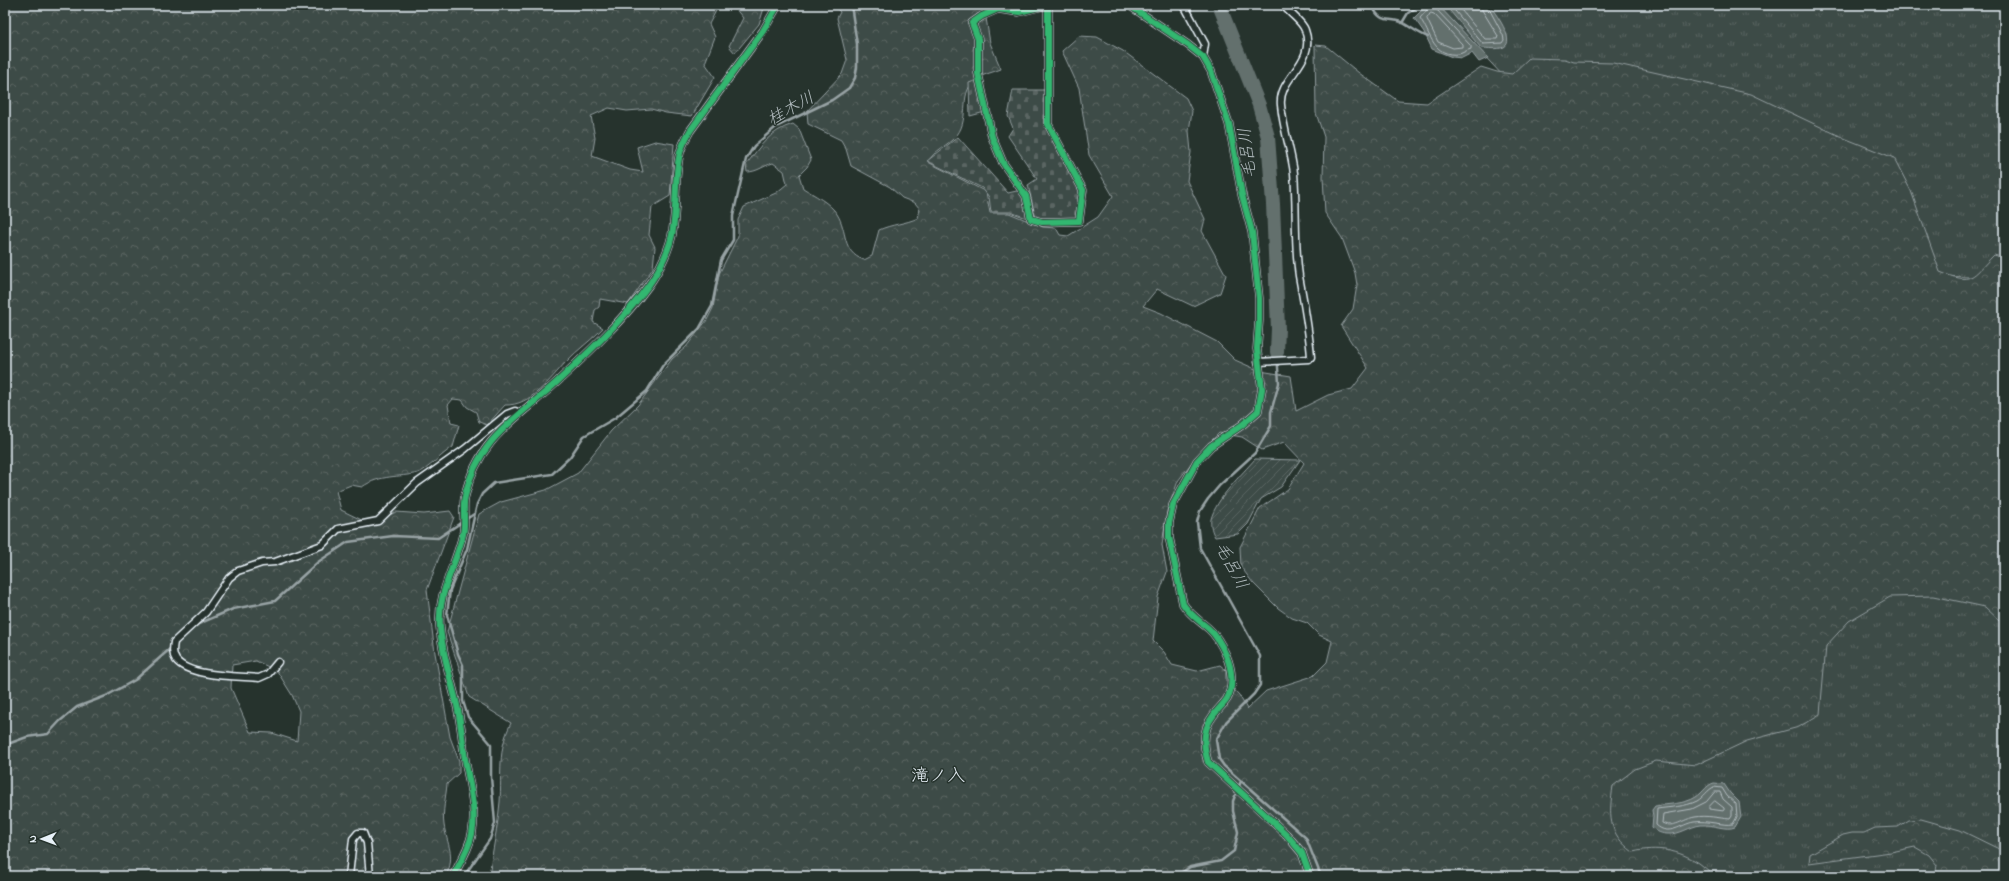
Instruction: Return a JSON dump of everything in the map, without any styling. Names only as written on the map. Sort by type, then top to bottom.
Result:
[{"type":"street","points":[[453,876],[467,850],[472,834],[473,816],[459,716],[440,628],[440,602],[464,532],[464,498],[472,475],[479,459],[491,440],[578,362],[629,310],[649,285],[670,243],[673,231],[678,165],[682,147],[690,130],[763,31],[778,5]]},
{"type":"street","points":[[1048,5],[1048,124],[1083,190],[1079,221],[1042,222],[1031,219],[1026,196],[1003,163],[992,137],[978,73],[978,39],[972,23],[982,16],[998,9],[1019,12],[1048,5]]},
{"type":"street","points":[[1129,5],[1188,45],[1203,57],[1212,71],[1229,124],[1242,195],[1252,232],[1259,298],[1262,389],[1258,411],[1242,425],[1211,446],[1197,460],[1173,505],[1169,523],[1169,537],[1183,604],[1187,610],[1210,630],[1220,642],[1230,668],[1232,682],[1226,700],[1212,716],[1206,727],[1204,737],[1205,751],[1208,762],[1286,834],[1302,853],[1310,876]]},
{"type":"street","points":[[1184,5],[1205,44],[1203,57]]},
{"type":"street","points":[[1260,362],[1309,359],[1310,346],[1308,323],[1299,276],[1295,239],[1294,175],[1281,104],[1282,94],[1307,52],[1307,42],[1305,28],[1283,5]]},
{"type":"street","points":[[278,662],[268,674],[259,678],[191,671],[176,660],[174,655],[174,642],[206,612],[229,578],[238,571],[262,563],[275,562],[322,545],[338,529],[378,521],[417,483],[466,449],[507,414],[512,411],[520,413]]},
{"type":"street","points":[[349,876],[353,839],[358,833],[363,833],[367,843],[370,876]]},
{"type":"green space","points":[[5,5],[765,5],[759,24],[735,53],[729,46],[743,18],[734,7],[718,7],[709,24],[715,37],[705,63],[715,77],[692,116],[666,113],[651,109],[627,111],[609,108],[591,116],[595,138],[592,156],[630,170],[643,172],[637,147],[655,141],[674,144],[670,196],[652,207],[649,235],[655,247],[653,268],[628,304],[600,299],[599,307],[595,310],[593,322],[603,328],[532,396],[514,404],[505,405],[487,425],[479,422],[476,412],[467,407],[462,400],[453,399],[448,405],[451,423],[459,425],[453,447],[421,472],[411,475],[383,478],[362,487],[351,485],[336,491],[341,510],[370,524],[396,512],[424,514],[450,511],[454,517],[427,590],[435,653],[450,737],[459,761],[459,773],[447,784],[444,804],[444,825],[451,856],[449,869],[446,876],[5,876]],"holes":[[[256,661],[277,671],[292,695],[299,711],[297,741],[272,733],[250,732],[231,688],[232,665]]]},
{"type":"green space","points":[[834,5],[994,5],[986,18],[990,43],[1001,69],[986,74],[972,83],[966,97],[961,128],[954,139],[934,154],[928,162],[986,192],[990,213],[1009,213],[1043,227],[1056,228],[1060,235],[1068,236],[1098,217],[1113,196],[1089,155],[1079,88],[1062,51],[1079,36],[1097,37],[1123,51],[1186,98],[1192,111],[1189,131],[1191,152],[1187,181],[1205,219],[1202,231],[1226,275],[1220,293],[1193,306],[1157,289],[1143,306],[1161,313],[1217,342],[1235,360],[1260,371],[1291,376],[1296,411],[1328,395],[1352,389],[1368,368],[1341,326],[1353,309],[1357,285],[1355,273],[1342,238],[1325,213],[1323,177],[1324,137],[1316,113],[1315,45],[1326,46],[1359,73],[1398,101],[1427,103],[1481,67],[1497,72],[1512,74],[1529,58],[1565,59],[1574,62],[1613,63],[1751,94],[1844,138],[1894,158],[1911,191],[1940,272],[1959,278],[1971,277],[1976,274],[1994,255],[2004,258],[2004,623],[1985,607],[1933,596],[1890,597],[1849,621],[1826,646],[1820,714],[1799,727],[1747,741],[1696,765],[1656,761],[1635,769],[1613,786],[1611,815],[1614,830],[1618,838],[1633,852],[1659,849],[1675,852],[1699,863],[1718,876],[489,876],[500,802],[502,753],[511,723],[469,697],[447,632],[479,514],[501,502],[546,490],[578,473],[611,431],[638,405],[672,359],[686,347],[707,320],[713,308],[719,274],[738,236],[738,220],[744,207],[776,193],[787,184],[784,171],[773,163],[757,170],[747,172],[746,165],[766,140],[772,135],[793,124],[799,129],[811,160],[807,167],[799,175],[803,188],[822,200],[834,210],[843,227],[848,246],[852,252],[864,260],[872,256],[879,230],[918,218],[920,209],[915,203],[902,198],[890,187],[851,166],[846,149],[841,140],[808,124],[807,111],[842,74],[847,60],[837,18],[840,12]],"holes":[[[1219,433],[1242,437],[1262,450],[1284,442],[1304,463],[1288,489],[1260,508],[1240,547],[1241,567],[1253,583],[1278,608],[1292,618],[1307,623],[1319,635],[1332,641],[1327,662],[1313,676],[1266,691],[1247,709],[1239,695],[1226,681],[1226,670],[1220,665],[1197,671],[1172,665],[1164,652],[1153,641],[1158,597],[1167,572],[1162,545],[1167,511],[1178,481],[1195,458]]]},
{"type":"green space","points":[[1437,5],[2004,5],[2004,278],[1934,276],[1505,78]]},
{"type":"green space","points":[[977,80],[985,112],[970,116],[969,83]]},
{"type":"green space","points":[[1013,90],[1045,90],[1045,125],[1080,190],[1077,219],[1042,220],[1035,215],[1028,185],[1037,179],[1008,136],[1013,128],[1008,116]]},
{"type":"green space","points":[[958,137],[1008,193],[1021,190],[1025,196],[1030,219],[1010,212],[991,212],[989,197],[982,188],[927,161]]},
{"type":"green space","points":[[1255,459],[1300,460],[1281,487],[1261,499],[1248,524],[1238,534],[1215,537],[1212,531],[1211,519],[1218,503]]},
{"type":"green space","points":[[1893,567],[2004,604],[2004,876],[1634,876],[1602,827],[1620,756],[1819,642]]},
{"type":"green space","points":[[1921,819],[1960,830],[2001,850],[2004,855],[2004,876],[1935,876],[1937,865],[1929,855],[1915,847],[1891,852],[1809,863],[1810,854],[1843,835],[1864,833],[1875,828],[1898,827],[1909,820]]},
{"type":"water","points":[[1427,5],[1438,5],[1488,58],[1479,62],[1472,53],[1462,58],[1452,57],[1432,49],[1424,32],[1414,18]]},
{"type":"water","points":[[1445,5],[1489,5],[1503,26],[1508,39],[1507,44],[1504,47],[1492,49],[1481,48]]},
{"type":"water","points":[[1714,783],[1724,784],[1739,802],[1741,817],[1735,827],[1727,828],[1701,825],[1677,833],[1664,834],[1652,827],[1652,810],[1655,806],[1687,801],[1699,795],[1709,785]]},
{"type":"waterway","name":"桂木川","points":[[464,876],[490,839],[495,823],[491,777],[491,744],[468,717],[463,701],[463,665],[458,654],[447,615],[450,590],[467,549],[477,504],[482,494],[494,483],[552,474],[570,457],[584,436],[615,418],[647,391],[663,365],[699,329],[712,306],[721,260],[733,240],[733,216],[746,159],[754,146],[776,127],[832,100],[849,88],[855,78],[857,67],[857,44],[851,5]]},
{"type":"waterway","name":"毛呂川","points":[[1219,5],[1259,105],[1268,137],[1273,204],[1278,329],[1277,352]]},
{"type":"waterway","points":[[1372,5],[1375,12],[1382,18],[1403,23],[1428,37]]},
{"type":"waterway","points":[[1402,23],[1408,13],[1420,5]]},
{"type":"waterway","name":"毛呂川","points":[[1277,352],[1279,383],[1271,412],[1271,426],[1255,453],[1220,485],[1208,499],[1200,511],[1197,522],[1200,548],[1260,656],[1260,685],[1254,694],[1226,722],[1216,740],[1219,759],[1224,766],[1306,838],[1321,876]]},
{"type":"waterway","points":[[196,625],[233,609],[275,601],[318,562],[348,542],[393,536],[438,538],[474,514]]},
{"type":"waterway","points":[[5,745],[27,737],[48,734],[60,721],[77,707],[106,696],[135,680],[172,647]]},
{"type":"waterway","points":[[1176,876],[1190,867],[1221,861],[1234,851],[1238,832],[1233,811],[1233,801],[1241,781]]},
{"type":"cycle path","points":[[453,876],[471,840],[474,815],[459,715],[442,646],[440,615],[444,591],[463,534],[464,501],[471,476],[479,459],[501,431],[514,418],[558,381],[593,347],[628,311],[652,280],[664,259],[672,236],[678,162],[683,144],[690,131],[763,31],[778,5]]},
{"type":"cycle path","points":[[1047,5],[1019,12],[998,9],[982,16],[972,23],[978,39],[978,73],[992,137],[1003,163],[1026,196],[1031,219],[1042,222],[1079,221],[1083,190],[1048,124],[1048,5]]},
{"type":"cycle path","points":[[1129,5],[1203,57],[1211,71],[1229,124],[1242,195],[1252,232],[1259,298],[1257,349],[1262,389],[1258,411],[1242,425],[1211,446],[1197,461],[1173,505],[1169,523],[1169,537],[1183,604],[1192,615],[1209,629],[1217,638],[1226,655],[1231,672],[1231,689],[1227,699],[1209,721],[1205,732],[1204,744],[1206,756],[1208,762],[1286,834],[1302,853],[1310,876]]},
{"type":"district","name":"滝ノ入","points":[[938,777]]}]
